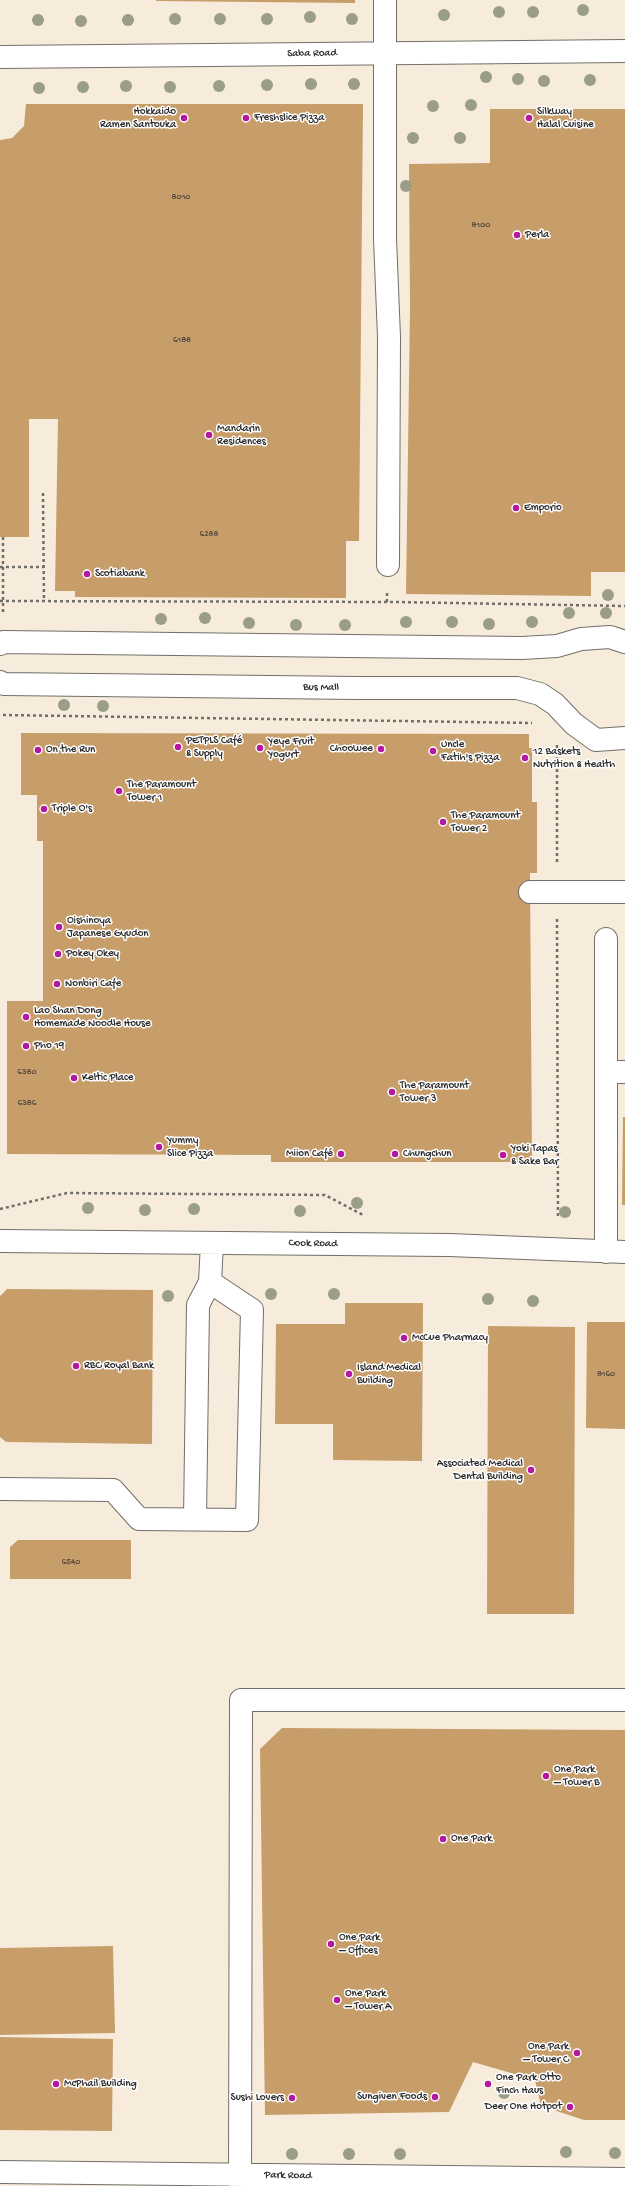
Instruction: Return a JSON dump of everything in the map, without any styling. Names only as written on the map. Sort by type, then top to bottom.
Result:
[{"type":"street","points":[[385,0],[385,239],[389,337],[388,565]]},
{"type":"street","name":"Saba Road","points":[[0,57],[625,50]]},
{"type":"street","points":[[0,644],[3,642],[522,648],[557,646],[581,639],[610,637],[625,642]]},
{"type":"street","name":"Bus Mall","points":[[0,682],[4,684],[327,688],[517,688],[540,694],[554,704],[574,724],[596,740],[625,738]]},
{"type":"street","points":[[530,892],[625,892]]},
{"type":"street","points":[[606,939],[615,1072],[615,1252]]},
{"type":"street","name":"Cook Road","points":[[0,1240],[449,1245],[615,1252]]},
{"type":"street","points":[[195,1519],[198,1305],[210,1282],[212,1243]]},
{"type":"street","points":[[0,1489],[113,1490],[139,1519],[247,1520],[252,1310],[210,1282]]},
{"type":"street","points":[[241,2181],[241,1700],[625,1700]]},
{"type":"street","name":"Park Road","points":[[0,2172],[241,2181],[625,2179]]},
{"type":"path","points":[[43,492],[44,601]]},
{"type":"path","points":[[3,537],[1,567],[3,615]]},
{"type":"path","points":[[1,567],[44,567]]},
{"type":"path","points":[[2,601],[395,602],[625,606]]},
{"type":"path","points":[[3,715],[531,723],[538,727]]},
{"type":"path","points":[[556,740],[558,1217]]},
{"type":"path","points":[[0,1209],[67,1193],[325,1195],[366,1217]]},
{"type":"building","points":[[355,0],[355,3],[156,1]]},
{"type":"building","points":[[26,104],[363,104],[359,541],[346,541],[346,598],[75,597],[75,591],[55,591],[58,419],[29,419],[29,537],[0,537],[0,140],[12,138],[24,126]]},
{"type":"building","name":"Perla","points":[[490,109],[625,109],[625,572],[591,572],[591,596],[406,594],[410,307],[409,164],[490,163]]},
{"type":"building","points":[[21,733],[529,734],[529,748],[532,748],[532,802],[537,802],[537,873],[530,873],[532,1162],[271,1162],[271,1155],[7,1154],[7,1001],[43,1001],[43,841],[37,841],[37,795],[21,795]]},
{"type":"building","points":[[623,1117],[625,1117],[625,1205],[622,1205]]},
{"type":"building","name":"RBC Royal Bank","points":[[7,1289],[153,1290],[152,1444],[6,1442],[0,1437],[0,1296]]},
{"type":"building","name":"Island Medical Building","points":[[345,1303],[423,1303],[422,1461],[333,1460],[333,1424],[275,1424],[276,1324],[345,1324]]},
{"type":"building","points":[[587,1322],[625,1322],[625,1429],[586,1428]]},
{"type":"building","name":"Associated Medical Dental Building","points":[[488,1326],[575,1327],[574,1614],[487,1614]]},
{"type":"building","points":[[18,1540],[131,1540],[131,1579],[10,1579],[10,1547]]},
{"type":"building","name":"One Park","points":[[282,1728],[625,1730],[625,2120],[584,2120],[541,2106],[535,2080],[473,2062],[449,2112],[265,2115],[260,1749]]},
{"type":"building","points":[[113,1946],[115,2033],[0,2035],[0,1948]]},
{"type":"building","name":"McPhail Building","points":[[0,2037],[113,2039],[112,2131],[0,2130]]},
{"type":"place","name":"Hokkaido Ramen Santouka","points":[[184,118]]},
{"type":"place","name":"Freshslice Pizza","points":[[246,118]]},
{"type":"place","name":"Silkway Halal Cuisine","points":[[529,118]]},
{"type":"place","name":"Perla","points":[[517,235]]},
{"type":"place","name":"Mandarin Residences","points":[[209,435]]},
{"type":"place","name":"Emporio","points":[[516,508]]},
{"type":"place","name":"Scotiabank","points":[[87,574]]},
{"type":"place","name":"PETPLS Café & Supply","points":[[178,747]]},
{"type":"place","name":"Yeye Fruit Yogurt","points":[[260,748]]},
{"type":"place","name":"Choowee","points":[[381,749]]},
{"type":"place","name":"On the Run","points":[[38,750]]},
{"type":"place","name":"Uncle Fatih's Pizza","points":[[433,751]]},
{"type":"place","name":"12 Baskets Nutrition & Health","points":[[525,758]]},
{"type":"place","name":"The Paramount Tower 1","points":[[119,791]]},
{"type":"place","name":"Triple O's","points":[[44,809]]},
{"type":"place","name":"The Paramount Tower 2","points":[[443,822]]},
{"type":"place","name":"Oishinoya Japanese Gyudon","points":[[59,927]]},
{"type":"place","name":"Pokey Okey","points":[[58,954]]},
{"type":"place","name":"Nonbiri Cafe","points":[[57,984]]},
{"type":"place","name":"Lao Shan Dong Homemade Noodle House","points":[[26,1017]]},
{"type":"place","name":"Pho 19","points":[[26,1046]]},
{"type":"place","name":"Keltic Place","points":[[74,1078]]},
{"type":"place","name":"The Paramount Tower 3","points":[[392,1092]]},
{"type":"place","name":"Yummy Slice Pizza","points":[[159,1147]]},
{"type":"place","name":"Miion Café","points":[[341,1154]]},
{"type":"place","name":"Chungchun","points":[[395,1154]]},
{"type":"place","name":"Yoki Tapas & Sake Bar","points":[[503,1155]]},
{"type":"place","name":"McCue Pharmacy","points":[[404,1338]]},
{"type":"place","name":"RBC Royal Bank","points":[[76,1366]]},
{"type":"place","name":"Island Medical Building","points":[[349,1374]]},
{"type":"place","name":"Associated Medical Dental Building","points":[[531,1470]]},
{"type":"place","name":"One Park – Tower B","points":[[546,1776]]},
{"type":"place","name":"One Park","points":[[443,1839]]},
{"type":"place","name":"One Park – Offices","points":[[331,1944]]},
{"type":"place","name":"One Park – Tower A","points":[[337,2000]]},
{"type":"place","name":"One Park – Tower C","points":[[577,2053]]},
{"type":"place","name":"McPhail Building","points":[[56,2084]]},
{"type":"place","name":"One Park Otto Finch Haus","points":[[488,2084]]},
{"type":"place","name":"Sungiven Foods","points":[[435,2097]]},
{"type":"place","name":"Sushi Lovers","points":[[292,2098]]},
{"type":"place","name":"Deer One Hotpot","points":[[570,2107]]}]
